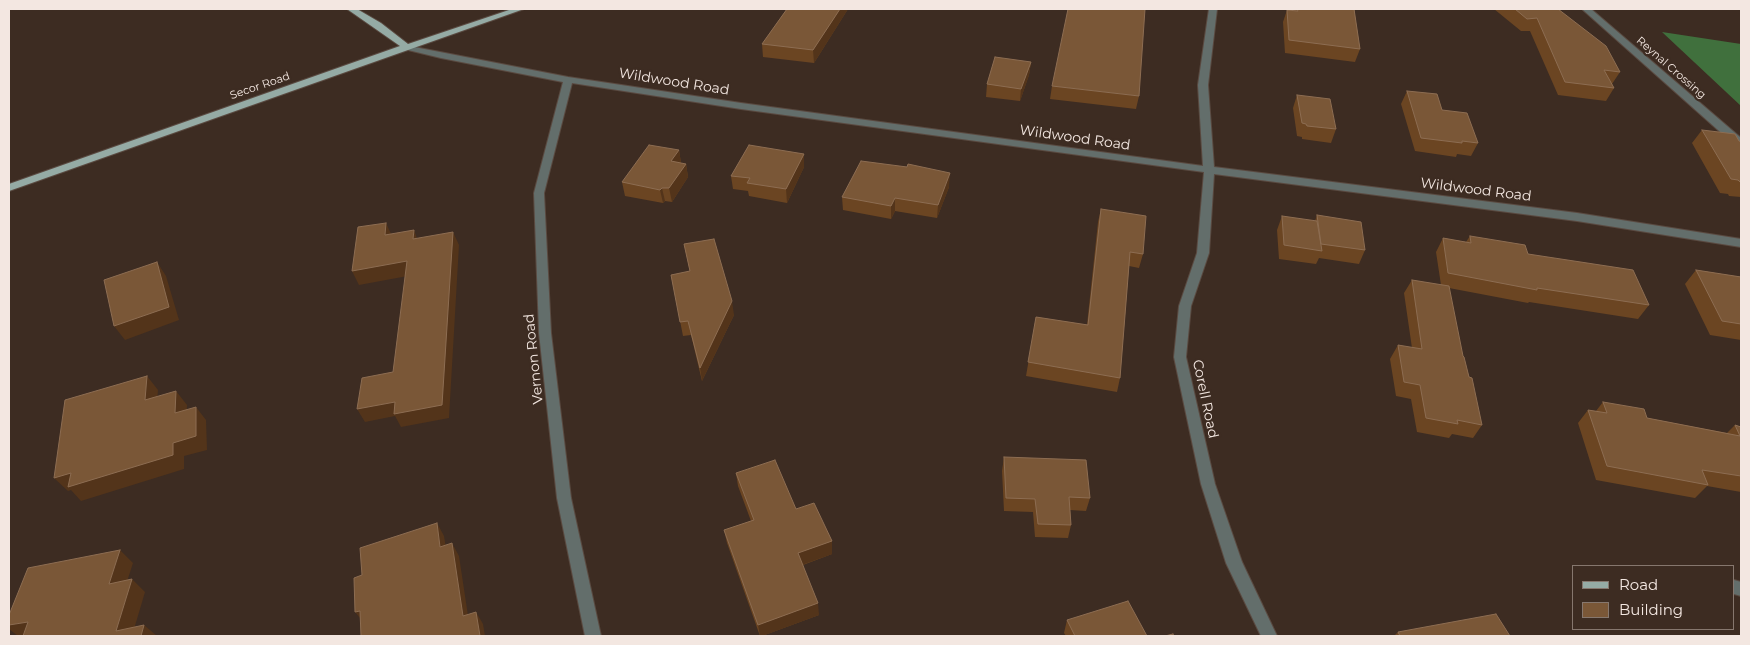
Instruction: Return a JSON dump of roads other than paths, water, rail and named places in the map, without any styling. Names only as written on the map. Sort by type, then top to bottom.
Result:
[{"type":"main road","points":[[351,9],[378,24],[407,47]]},
{"type":"main road","name":"Secor Road","points":[[9,188],[520,9]]},
{"type":"street","name":"Corell Road","points":[[1213,9],[1204,85],[1209,170],[1203,253],[1185,306],[1180,357],[1208,484],[1234,563],[1269,636]]},
{"type":"street","name":"Reynal Crossing","points":[[1586,9],[1724,130],[1741,142]]},
{"type":"street","name":"Wildwood Road","points":[[407,47],[568,80],[742,106],[1209,170],[1577,217],[1741,243]]},
{"type":"street","name":"Vernon Road","points":[[568,80],[539,193],[545,323],[564,498],[593,636]]}]
